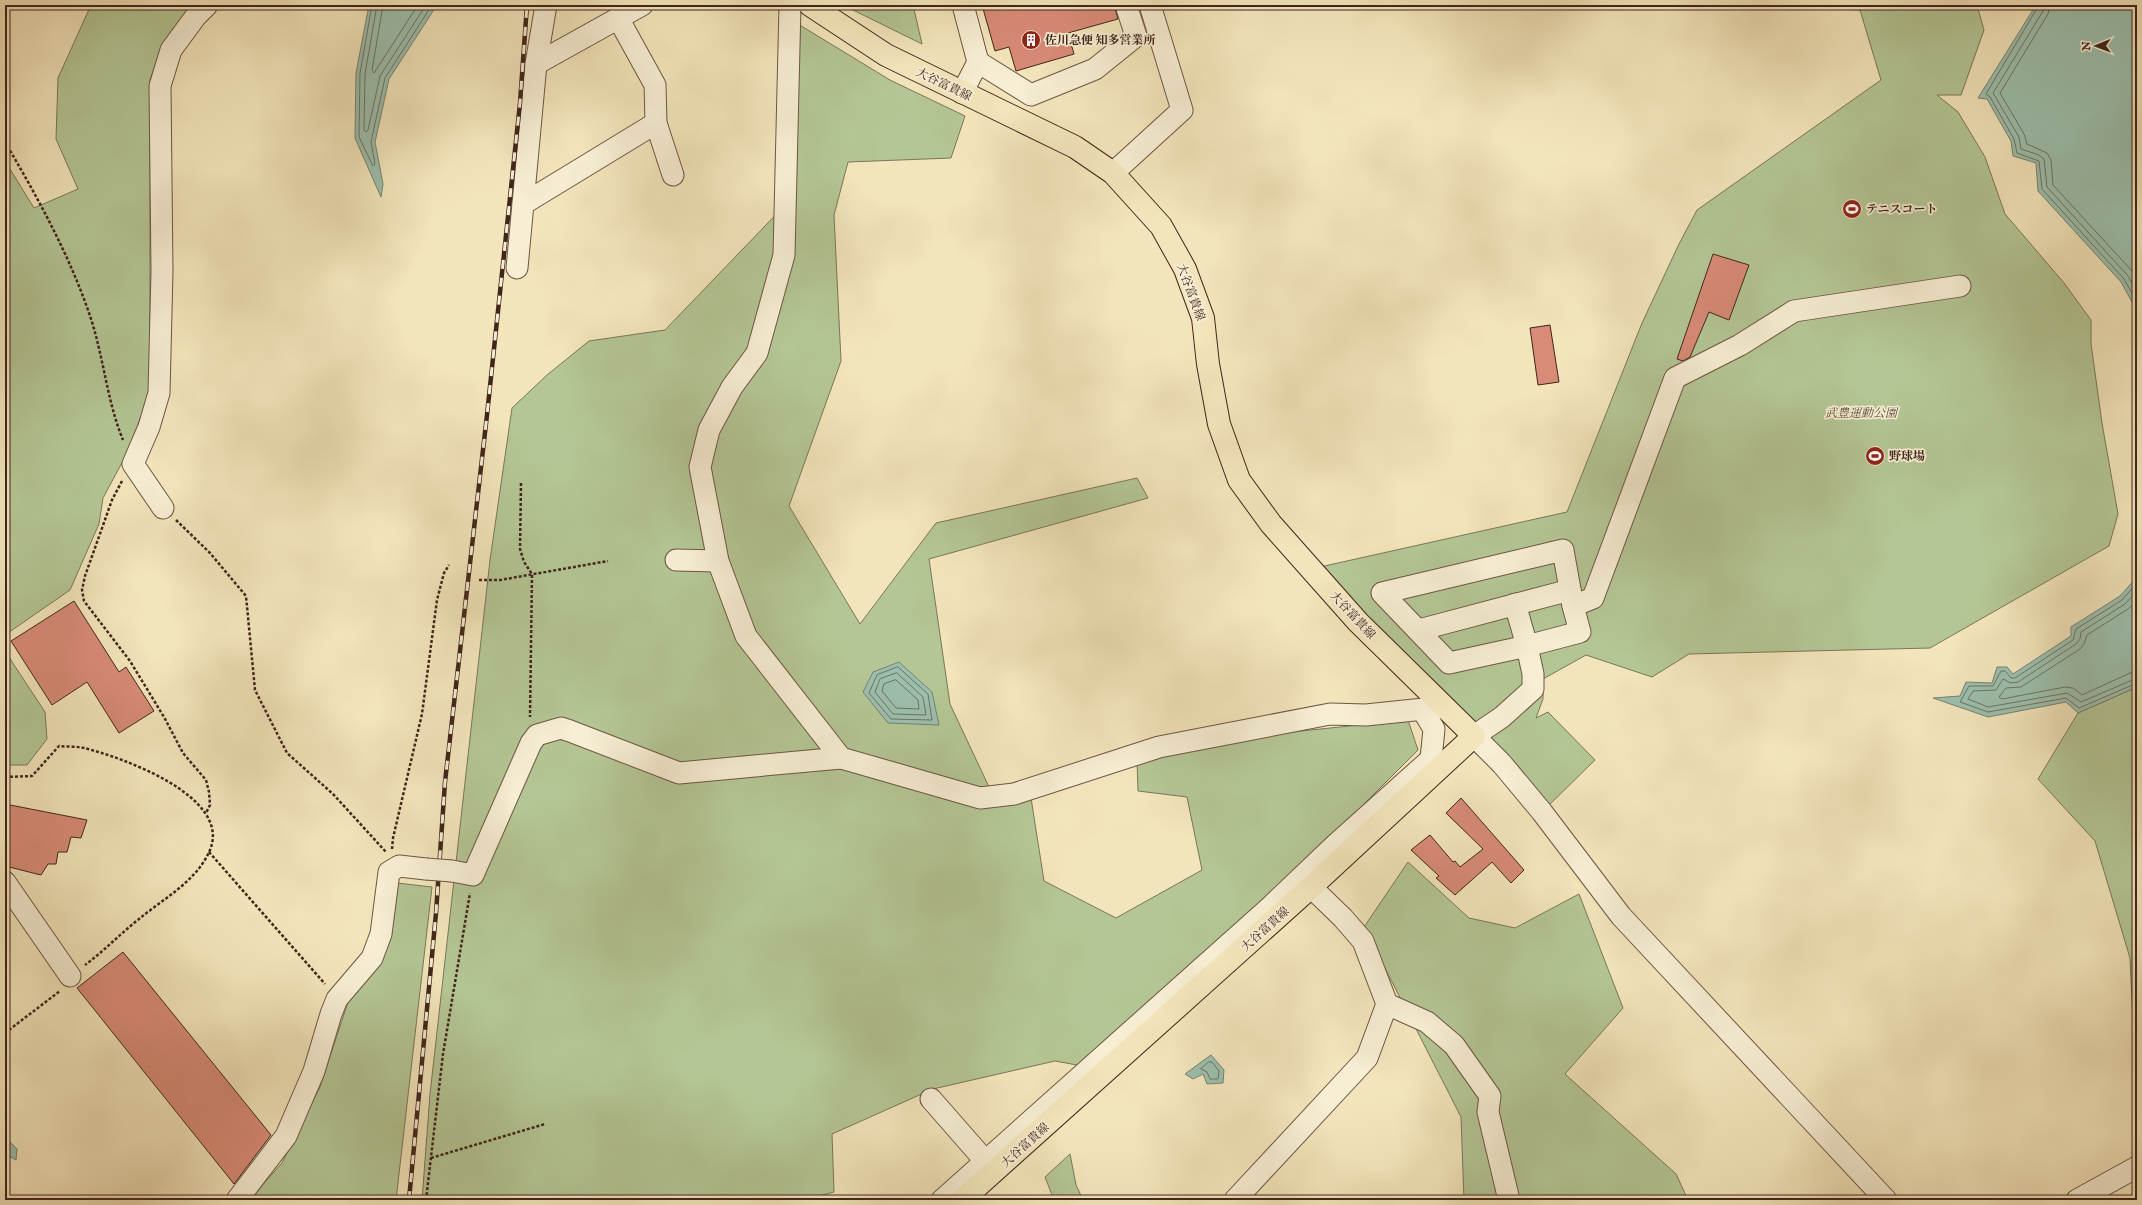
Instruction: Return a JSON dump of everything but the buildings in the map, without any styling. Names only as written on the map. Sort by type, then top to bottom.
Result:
[{"type":"main road","name":"大谷富貴線","points":[[810,5],[886,55],[1075,147],[1113,173],[1161,226],[1185,270],[1203,318],[1208,364],[1219,424],[1239,480],[1271,524],[1433,708],[1474,736],[1311,888],[990,1167],[962,1200]]},
{"type":"street","points":[[163,508],[133,463],[149,428],[159,393],[162,271],[160,86],[171,50],[196,16],[207,5]]},
{"type":"street","points":[[517,268],[536,64],[546,5]]},
{"type":"street","points":[[536,64],[642,5]]},
{"type":"street","points":[[790,5],[784,255],[757,353],[732,387],[708,430],[700,468],[718,562],[746,636],[841,758]]},
{"type":"street","points":[[962,93],[978,62],[963,5]]},
{"type":"street","points":[[978,62],[1031,95],[1094,69],[1136,36],[1126,5]]},
{"type":"street","points":[[1113,173],[1182,110],[1150,5]]},
{"type":"street","points":[[618,18],[655,85],[656,123],[673,175]]},
{"type":"street","points":[[523,204],[656,123]]},
{"type":"street","points":[[1419,630],[1515,604],[1572,598],[1593,598],[1675,378],[1740,345],[1794,311],[1960,286]]},
{"type":"street","points":[[1563,550],[1572,598],[1580,632],[1527,646],[1449,663],[1382,593],[1563,550]]},
{"type":"street","points":[[676,560],[718,562]]},
{"type":"street","points":[[1515,604],[1533,674],[1532,689],[1502,717],[1474,736],[1502,764],[1542,812],[1621,916],[1886,1200]]},
{"type":"street","points":[[238,1200],[286,1136],[314,1071],[337,999],[370,963],[381,934],[389,872],[395,862],[426,869],[452,871],[473,875],[535,737],[549,730],[561,728],[679,773],[841,758],[980,798],[1014,794],[1159,747],[1330,714],[1366,715],[1433,708],[1434,729],[1431,759],[1335,844],[1269,908],[990,1167],[942,1200]]},
{"type":"street","points":[[5,882],[70,976]]},
{"type":"street","points":[[1235,1200],[1367,1058],[1387,1004],[1363,941],[1343,918],[1311,888]]},
{"type":"street","points":[[1387,1004],[1427,1022],[1454,1045],[1490,1096],[1488,1112],[1509,1200]]},
{"type":"street","points":[[931,1099],[990,1167]]},
{"type":"street","points":[[2077,1200],[2137,1167]]},
{"type":"path","points":[[5,142],[28,180],[81,291],[92,321],[119,430],[133,463],[117,488],[85,576],[82,590],[84,601],[130,661],[164,717],[183,753],[206,780],[210,805],[206,813]]},
{"type":"path","points":[[521,483],[520,550],[524,562],[532,574],[530,719],[535,737]]},
{"type":"path","points":[[163,508],[210,552],[246,596],[255,690],[287,753],[333,794],[395,862]]},
{"type":"path","points":[[479,580],[500,580],[608,561]]},
{"type":"path","points":[[395,862],[393,838],[422,714],[437,600],[444,573],[449,565]]},
{"type":"path","points":[[5,778],[32,776],[59,746],[82,747],[126,761],[165,778],[195,802],[206,813],[211,832],[209,852],[203,862],[184,885],[138,920],[104,951],[70,976],[60,991],[5,1033]]},
{"type":"path","points":[[209,852],[337,999]]},
{"type":"path","points":[[426,1200],[443,1054],[473,875]]},
{"type":"path","points":[[431,1158],[545,1124]]},
{"type":"green space","points":[[91,5],[195,5],[162,46],[150,80],[150,394],[125,457],[103,498],[99,524],[70,590],[5,635],[5,161],[34,208],[78,189],[56,139],[58,78]]},
{"type":"green space","points":[[852,5],[913,5],[922,44],[853,10]]},
{"type":"green space","name":"武豊運動公園","points":[[1741,5],[1977,5],[1984,30],[1961,95],[1937,95],[1958,112],[1985,157],[2005,214],[2064,283],[2091,320],[2091,344],[2102,423],[2118,514],[2109,546],[1930,648],[1689,654],[1652,677],[1586,655],[1543,679],[1543,699],[1536,718],[1548,712],[1595,760],[1542,812],[1311,569],[1567,512],[1642,323],[1679,244],[1697,210],[1881,80],[1860,10]]},
{"type":"green space","points":[[798,24],[890,80],[965,116],[951,158],[848,162],[834,215],[841,361],[789,506],[860,624],[936,523],[1137,478],[1148,498],[929,559],[950,704],[989,787],[1031,798],[1044,881],[1116,918],[1202,870],[1187,797],[1138,791],[1137,760],[1291,732],[1408,720],[1418,750],[1271,897],[1077,1065],[1055,1061],[933,1089],[832,1134],[834,1192],[804,1200],[422,1200],[430,1094],[490,560],[512,408],[547,375],[589,341],[665,330],[790,200]]},
{"type":"green space","points":[[5,651],[45,712],[47,739],[27,765],[5,765]]},
{"type":"green space","points":[[2137,687],[2137,1106],[2130,958],[2095,841],[2038,779],[2078,713]]},
{"type":"green space","points":[[1408,862],[1469,918],[1515,928],[1579,894],[1623,1008],[1565,1074],[1676,1174],[1688,1200],[1464,1200],[1461,1117],[1364,927]]},
{"type":"green space","points":[[397,883],[432,887],[396,1200],[249,1200],[282,1163],[320,1087],[348,1002]]},
{"type":"green space","points":[[1070,1154],[1076,1185],[1083,1200],[1054,1200],[1045,1177]]},
{"type":"water","points":[[369,5],[437,5],[389,79],[375,142],[383,184],[381,197],[355,138],[356,73]]},
{"type":"water","points":[[2036,5],[2137,5],[2137,311],[2121,282],[2038,191],[2036,163],[2013,156],[2011,141],[1987,99],[1978,98]]},
{"type":"water","points":[[2137,577],[2137,687],[2078,713],[2066,702],[1988,717],[1933,698],[1960,696],[1966,682],[1992,683],[1997,667],[2007,667],[2013,674],[2071,636],[2071,627],[2120,596]]},
{"type":"water","points":[[899,662],[932,692],[939,725],[888,723],[863,692],[873,672]]},
{"type":"water","points":[[1211,1055],[1224,1070],[1223,1083],[1207,1084],[1203,1074],[1193,1079],[1185,1074]]},
{"type":"water","points":[[5,1137],[17,1149],[16,1160],[5,1154]]},
{"type":"railway","points":[[409,1200],[436,913],[445,782],[487,415],[520,103],[527,5]]},
{"type":"place","name":"佐川急便 知多営業所","points":[[1031,40]]},
{"type":"place","name":"テニスコート","points":[[1852,209]]},
{"type":"place","name":"野球場","points":[[1875,456]]}]
